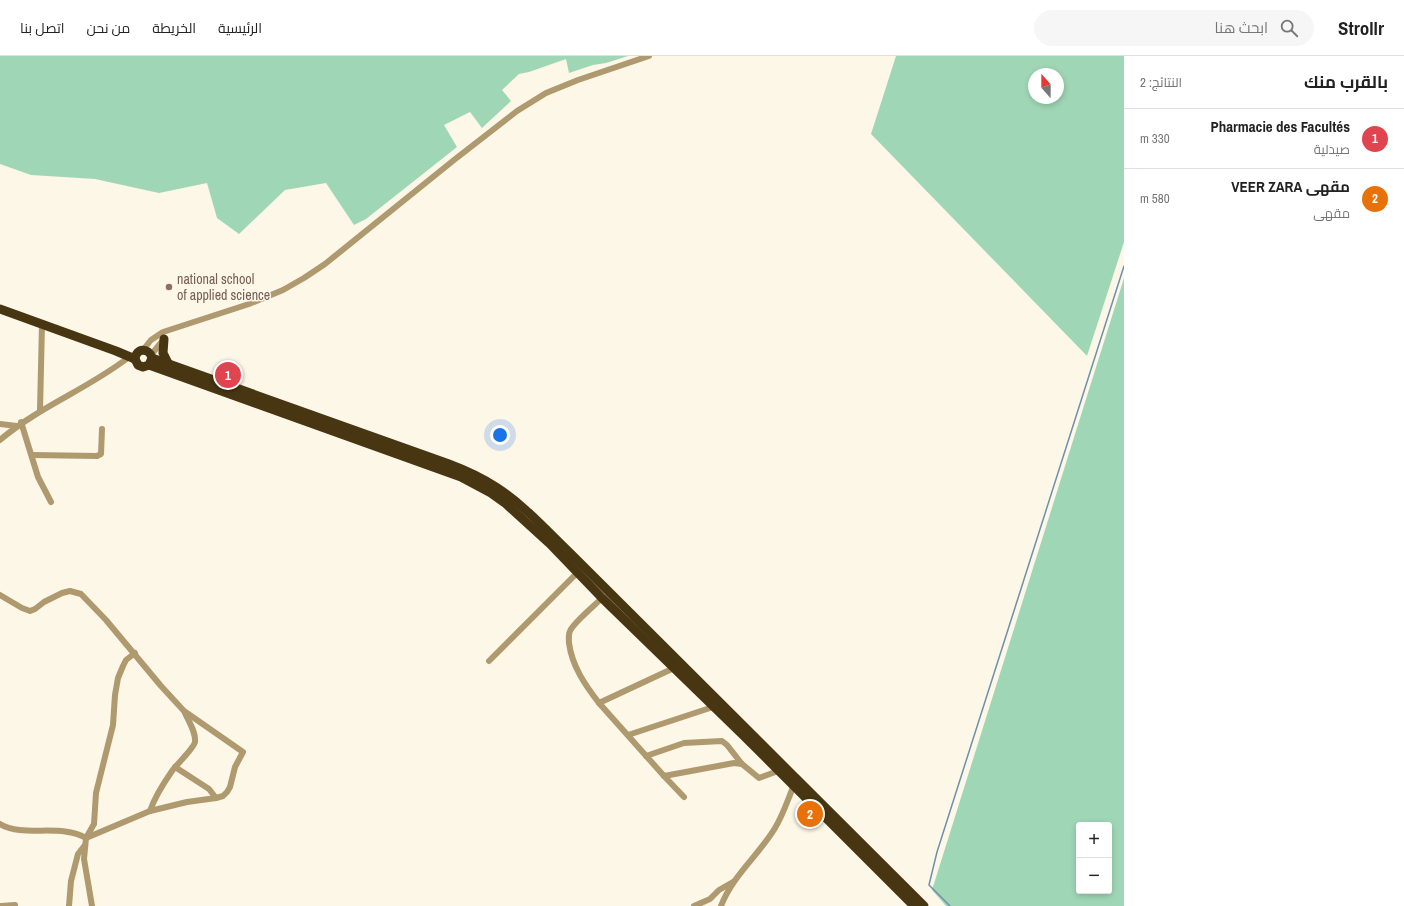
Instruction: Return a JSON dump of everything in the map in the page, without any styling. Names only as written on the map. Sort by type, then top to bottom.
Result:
[{"type":"highway","points":[[0,309],[116,351],[169,365],[449,464],[464,470],[496,487],[528,512],[565,548],[924,906]]},
{"type":"highway","points":[[164,339],[163,353],[169,365]]},
{"type":"highway","points":[[142,357],[461,477],[491,493],[505,503],[550,544],[602,598],[914,906]]},
{"type":"street","points":[[142,357],[157,335],[249,304],[283,290],[304,278],[325,264],[444,167],[517,111],[553,91],[578,80],[649,56]]},
{"type":"street","points":[[40,410],[42,324]]},
{"type":"street","points":[[0,440],[19,424],[40,410],[115,368],[142,357],[164,339],[172,329]]},
{"type":"street","points":[[0,424],[19,424]]},
{"type":"street","points":[[19,424],[32,455],[38,477],[51,502]]},
{"type":"street","points":[[32,455],[97,456],[101,454],[102,449],[102,430]]},
{"type":"street","points":[[489,661],[578,572]]},
{"type":"street","points":[[0,595],[30,611],[62,593],[70,591],[78,592],[106,620],[184,711],[243,752],[235,767],[230,787],[223,796],[187,802],[150,811],[86,841]]},
{"type":"street","points":[[602,598],[572,626],[569,635],[571,655],[574,664],[587,688],[599,703],[684,797]]},
{"type":"street","points":[[69,906],[71,881],[78,854],[94,824],[96,793],[113,725],[118,678],[126,660],[135,653]]},
{"type":"street","points":[[599,703],[674,668]]},
{"type":"street","points":[[628,735],[713,707]]},
{"type":"street","points":[[150,811],[160,789],[175,767],[194,746],[195,741],[192,727],[184,711]]},
{"type":"street","points":[[646,756],[684,743],[722,741],[742,764],[759,778],[778,771]]},
{"type":"street","points":[[664,776],[734,763],[742,764]]},
{"type":"street","points":[[175,767],[209,789],[216,798]]},
{"type":"street","points":[[721,906],[733,882],[775,828],[794,786]]},
{"type":"street","points":[[0,824],[12,829],[58,831],[80,834],[86,841],[84,859],[92,906]]},
{"type":"street","points":[[694,906],[710,899],[719,890],[733,882]]},
{"type":"street","points":[[1,906],[15,905]]},
{"type":"green space","points":[[0,56],[628,56],[569,73],[566,59],[519,74],[502,90],[511,101],[482,128],[470,112],[444,125],[457,147],[366,219],[354,225],[326,183],[285,190],[239,234],[217,218],[207,183],[159,193],[95,179],[31,175],[0,164]]},
{"type":"green space","points":[[896,56],[1124,56],[1124,242],[1087,356],[871,134]]},
{"type":"green space","points":[[1124,278],[1124,906],[946,906],[932,890]]},
{"type":"waterway","points":[[950,906],[929,885],[937,852],[1124,266]]},
{"type":"place","name":"national school of applied science","points":[[169,287]]},
{"type":"place","name":"Pharmacie des Facultés","points":[[228,375]]},
{"type":"place","name":"مقهى VEER ZARA","points":[[810,814]]}]
